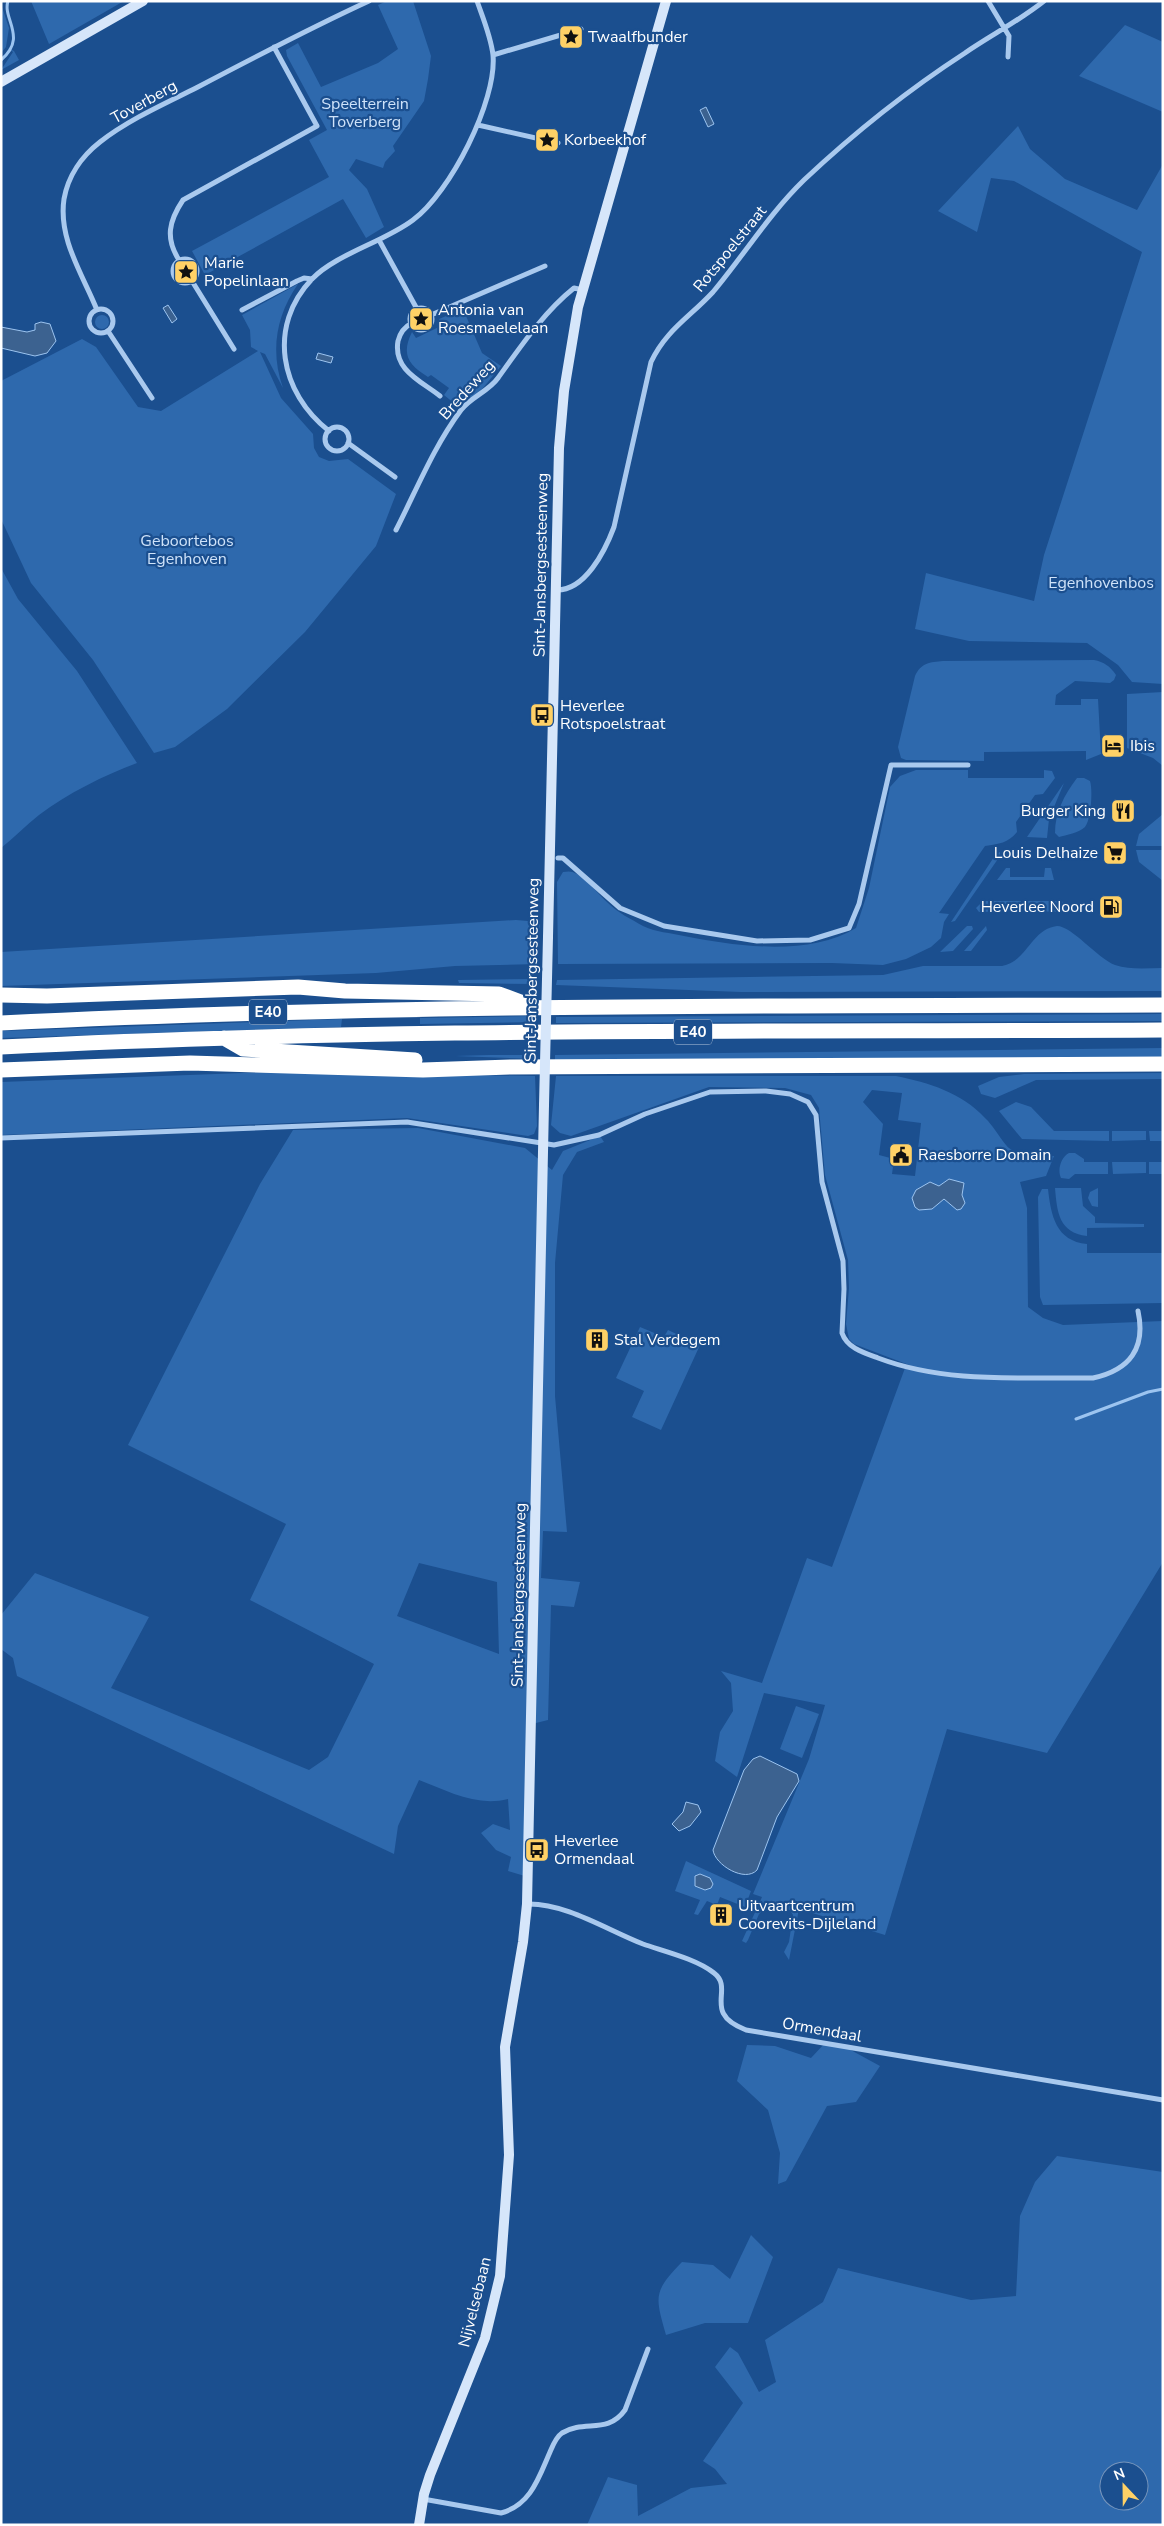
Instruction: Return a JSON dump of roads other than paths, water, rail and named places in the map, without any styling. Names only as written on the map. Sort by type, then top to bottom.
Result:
[{"type":"highway","points":[[1,995],[47,996],[298,987],[345,991],[499,994],[534,1007]]},
{"type":"highway","points":[[1,1005],[47,996]]},
{"type":"highway","name":"E40","points":[[1,1023],[200,1013],[534,1007],[1163,1005]]},
{"type":"highway","name":"E40","points":[[1,1048],[222,1038],[534,1033],[1163,1030]]},
{"type":"highway","points":[[222,1038],[243,1049],[511,1067]]},
{"type":"highway","points":[[1,1070],[190,1063],[423,1070],[511,1067],[1163,1064]]},
{"type":"main road","points":[[1,82],[142,1]]},
{"type":"main road","name":"Sint-Jansbergsesteenweg","points":[[505,2047],[523,1942],[527,1904],[559,448],[564,391],[582,290],[666,1]]},
{"type":"main road","name":"Nijvelsebaan","points":[[420,2525],[423,2499],[430,2475],[484,2338],[500,2276],[509,2155],[505,2047]]},
{"type":"street","name":"Toverberg","points":[[108,332],[113,326],[113,317],[108,311],[97,310],[72,254],[64,224],[64,198],[73,172],[84,157],[118,130],[274,47],[369,1]]},
{"type":"street","points":[[329,431],[314,419],[299,400],[292,386],[285,359],[286,326],[292,310],[312,279],[326,268],[412,221],[428,208],[440,193],[469,145],[478,125],[481,111],[486,105],[493,56],[478,1]]},
{"type":"street","points":[[988,1],[1009,36],[1008,57]]},
{"type":"street","name":"Rotspoelstraat","points":[[556,590],[568,589],[581,581],[608,544],[614,527],[651,362],[659,344],[713,292],[775,212],[804,181],[841,147],[942,69],[1044,1]]},
{"type":"street","points":[[493,56],[581,29]]},
{"type":"street","points":[[179,260],[172,250],[169,226],[183,200],[317,126],[274,47]]},
{"type":"street","points":[[478,125],[558,143]]},
{"type":"street","points":[[379,240],[417,309]]},
{"type":"street","points":[[188,259],[195,263],[198,271],[192,281],[185,283],[175,277],[173,270],[179,260],[188,259]]},
{"type":"street","points":[[431,315],[545,266]]},
{"type":"street","points":[[242,310],[297,281],[304,278],[312,279]]},
{"type":"street","points":[[192,281],[234,348]]},
{"type":"street","name":"Bredeweg","points":[[396,530],[437,445],[463,408],[497,380],[524,341],[562,298],[574,288],[582,290]]},
{"type":"street","points":[[417,309],[426,309],[431,315],[432,322],[425,329],[418,330],[412,323],[412,315],[417,309]]},
{"type":"street","points":[[97,310],[90,316],[91,328],[101,334],[108,332],[152,398]]},
{"type":"street","points":[[412,323],[399,336],[398,357],[407,372],[440,396]]},
{"type":"street","points":[[335,427],[344,429],[348,434],[348,443],[342,449],[331,448],[326,438],[329,431],[335,427]]},
{"type":"street","points":[[348,443],[395,477]]},
{"type":"street","points":[[558,858],[563,858],[620,908],[664,926],[758,941],[810,940],[849,928],[859,904],[891,765],[968,765]]},
{"type":"street","points":[[1,1138],[407,1122],[554,1145],[598,1135],[645,1114],[710,1092],[766,1091],[790,1094],[808,1102],[816,1115],[822,1182],[843,1261],[842,1333],[844,1339],[858,1351],[905,1368],[949,1376],[979,1378],[1094,1378],[1111,1374],[1124,1365],[1140,1341],[1138,1311]]},
{"type":"street","name":"Ormendaal","points":[[527,1904],[535,1903],[577,1915],[621,1935],[705,1968],[717,1976],[720,1988],[721,2013],[725,2018],[746,2030],[1163,2100]]},
{"type":"street","points":[[423,2499],[501,2513],[516,2507],[528,2496],[535,2485],[555,2440],[562,2433],[572,2429],[602,2426],[619,2419],[626,2410],[648,2350]]},
{"type":"waterway","points":[[1,60],[9,52],[13,44],[7,8],[8,1]]},
{"type":"waterway","points":[[1076,1419],[1148,1392],[1163,1389]]},
{"type":"place","name":"Twaalfbunder","points":[[571,37]]},
{"type":"place","name":"Korbeekhof","points":[[547,140]]},
{"type":"place","name":"Marie Popelinlaan","points":[[186,272]]},
{"type":"place","name":"Antonia van Roesmaelelaan","points":[[421,319]]},
{"type":"place","name":"Heverlee Rotspoelstraat","points":[[542,715]]},
{"type":"place","name":"Ibis","points":[[1113,746]]},
{"type":"place","name":"Burger King","points":[[1123,811]]},
{"type":"place","name":"Louis Delhaize","points":[[1115,853]]},
{"type":"place","name":"Heverlee Noord","points":[[1111,907]]},
{"type":"place","name":"Raesborre Domain","points":[[901,1155]]},
{"type":"place","name":"Stal Verdegem","points":[[597,1340]]},
{"type":"place","name":"Heverlee Ormendaal","points":[[537,1850]]},
{"type":"place","name":"Uitvaartcentrum Coorevits-Dijleland","points":[[721,1915]]},
{"type":"park label","name":"Speelterrein Toverberg","points":[[365,113]]},
{"type":"park label","name":"Geboortebos Egenhoven","points":[[187,550]]},
{"type":"park label","name":"Egenhovenbos","points":[[1101,583]]}]
